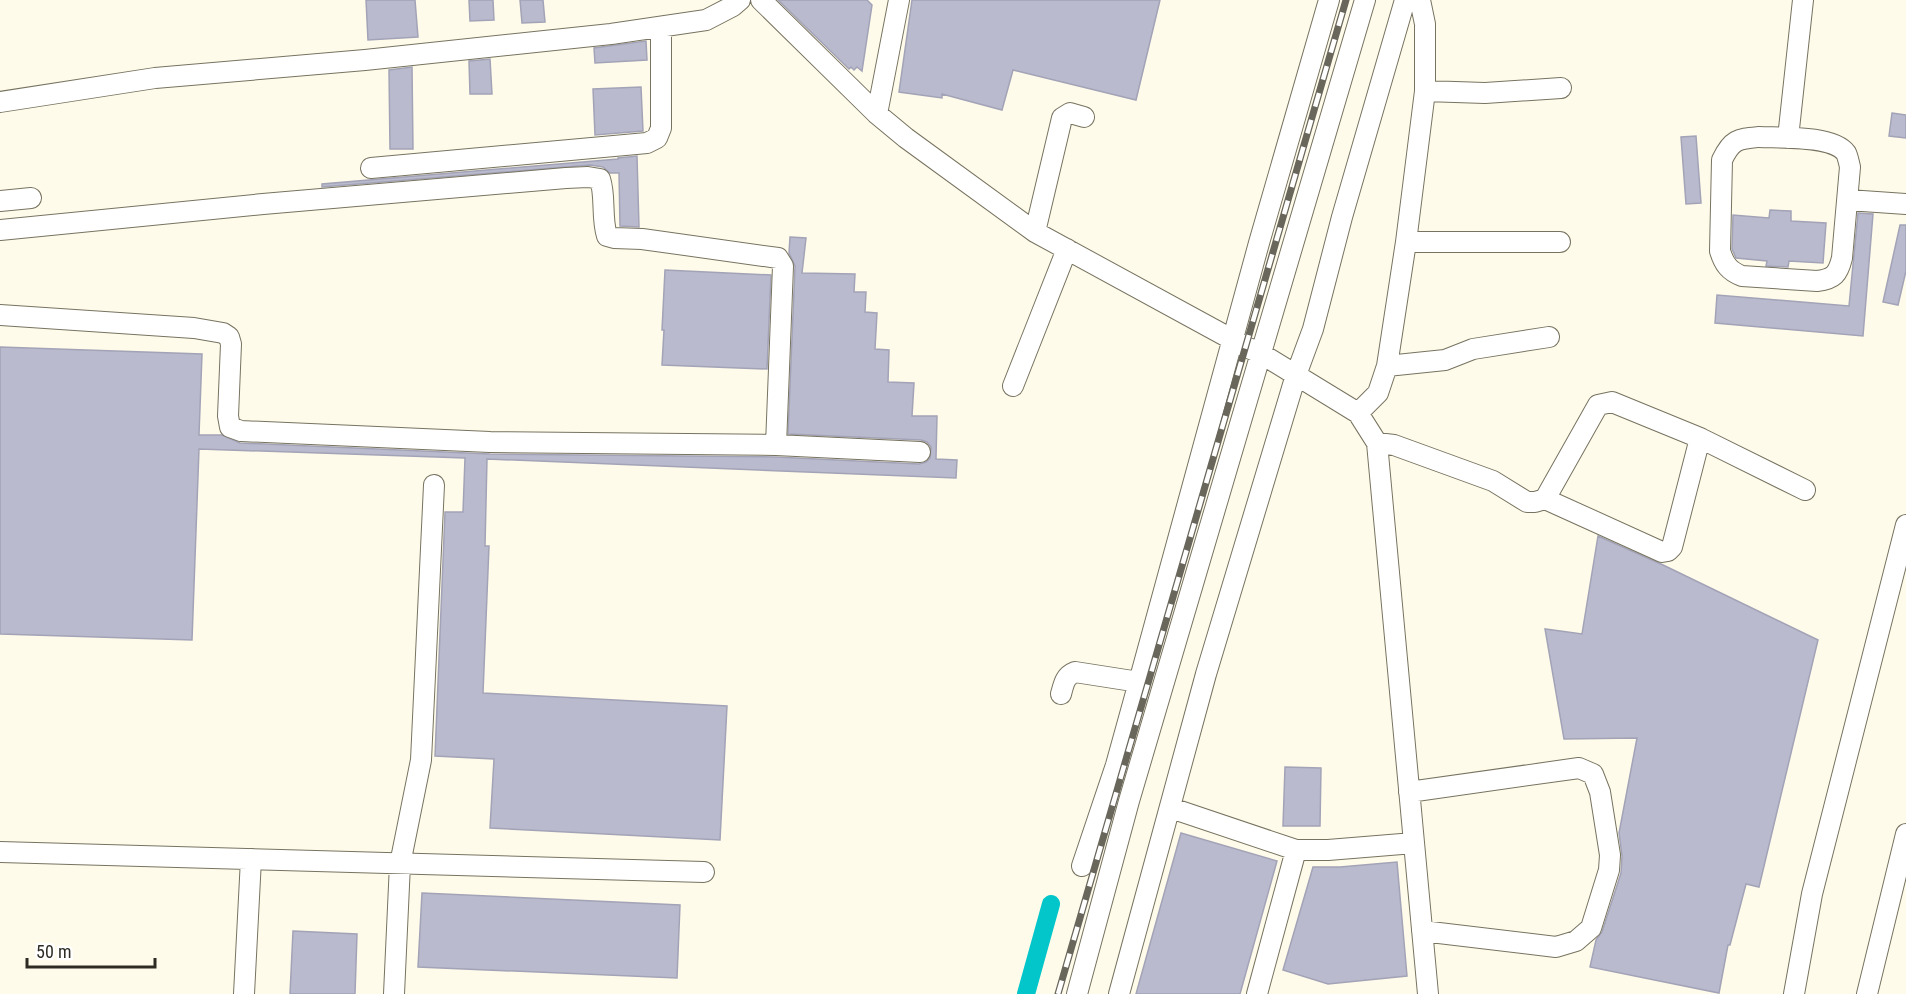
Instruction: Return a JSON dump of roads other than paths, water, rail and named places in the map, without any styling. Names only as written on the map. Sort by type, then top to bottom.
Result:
[{"type":"street","points":[[0,102],[155,78],[364,60],[611,34],[706,20],[740,0]]},
{"type":"street","points":[[761,0],[877,114],[906,138],[1035,232],[1260,353],[1358,413],[1377,443],[1428,994]]},
{"type":"street","points":[[877,114],[899,0]]},
{"type":"street","points":[[1082,866],[1116,765],[1329,0]]},
{"type":"street","points":[[1077,994],[1129,801],[1365,0]]},
{"type":"street","points":[[1119,994],[1206,674],[1296,375],[1313,329],[1342,217],[1404,0]]},
{"type":"street","points":[[1358,413],[1378,393],[1387,366],[1406,242],[1425,91],[1425,24],[1420,0]]},
{"type":"street","points":[[1788,138],[1803,0]]},
{"type":"street","points":[[371,168],[647,143],[657,138],[661,128],[661,27]]},
{"type":"street","points":[[1425,91],[1485,93],[1561,88]]},
{"type":"street","points":[[1035,232],[1062,118],[1070,113],[1084,117]]},
{"type":"street","points":[[1759,137],[1816,139],[1834,145],[1846,153],[1850,167],[1848,200],[1839,272],[1829,279],[1817,281],[1742,276],[1734,273],[1724,264],[1720,251],[1722,160],[1728,147],[1738,139],[1759,137]]},
{"type":"street","points":[[0,230],[263,204],[566,178],[600,179],[603,188],[604,226],[607,236],[778,258],[783,266],[776,445]]},
{"type":"street","points":[[0,201],[31,198]]},
{"type":"street","points":[[1848,200],[1906,204]]},
{"type":"street","points":[[1406,242],[1560,242]]},
{"type":"street","points":[[1013,386],[1067,249]]},
{"type":"street","points":[[0,315],[194,328],[223,333],[229,337],[231,344],[228,416],[230,427],[241,431],[490,442],[776,445],[920,452]]},
{"type":"street","points":[[1387,366],[1445,360],[1473,349],[1549,337]]},
{"type":"street","points":[[1545,499],[1598,405],[1604,402],[1612,402],[1700,438],[1806,490]]},
{"type":"street","points":[[1377,443],[1394,445],[1493,482],[1527,502],[1545,499],[1662,552],[1672,547],[1700,438]]},
{"type":"street","points":[[394,994],[400,864],[421,760],[434,485]]},
{"type":"street","points":[[1794,994],[1812,894],[1906,525]]},
{"type":"street","points":[[1061,694],[1065,679],[1076,672],[1139,682]]},
{"type":"street","points":[[1409,792],[1579,768],[1593,774],[1599,792],[1610,855],[1609,870],[1591,928],[1576,941],[1556,947],[1422,931]]},
{"type":"street","points":[[1171,808],[1296,850],[1328,850],[1414,843]]},
{"type":"street","points":[[1867,994],[1906,834]]},
{"type":"street","points":[[1257,994],[1296,850]]},
{"type":"street","points":[[0,852],[704,872]]},
{"type":"street","points":[[244,994],[251,859]]},
{"type":"waterway","points":[[1026,994],[1051,904]]},
{"type":"railway","points":[[1058,994],[1346,0]]}]
